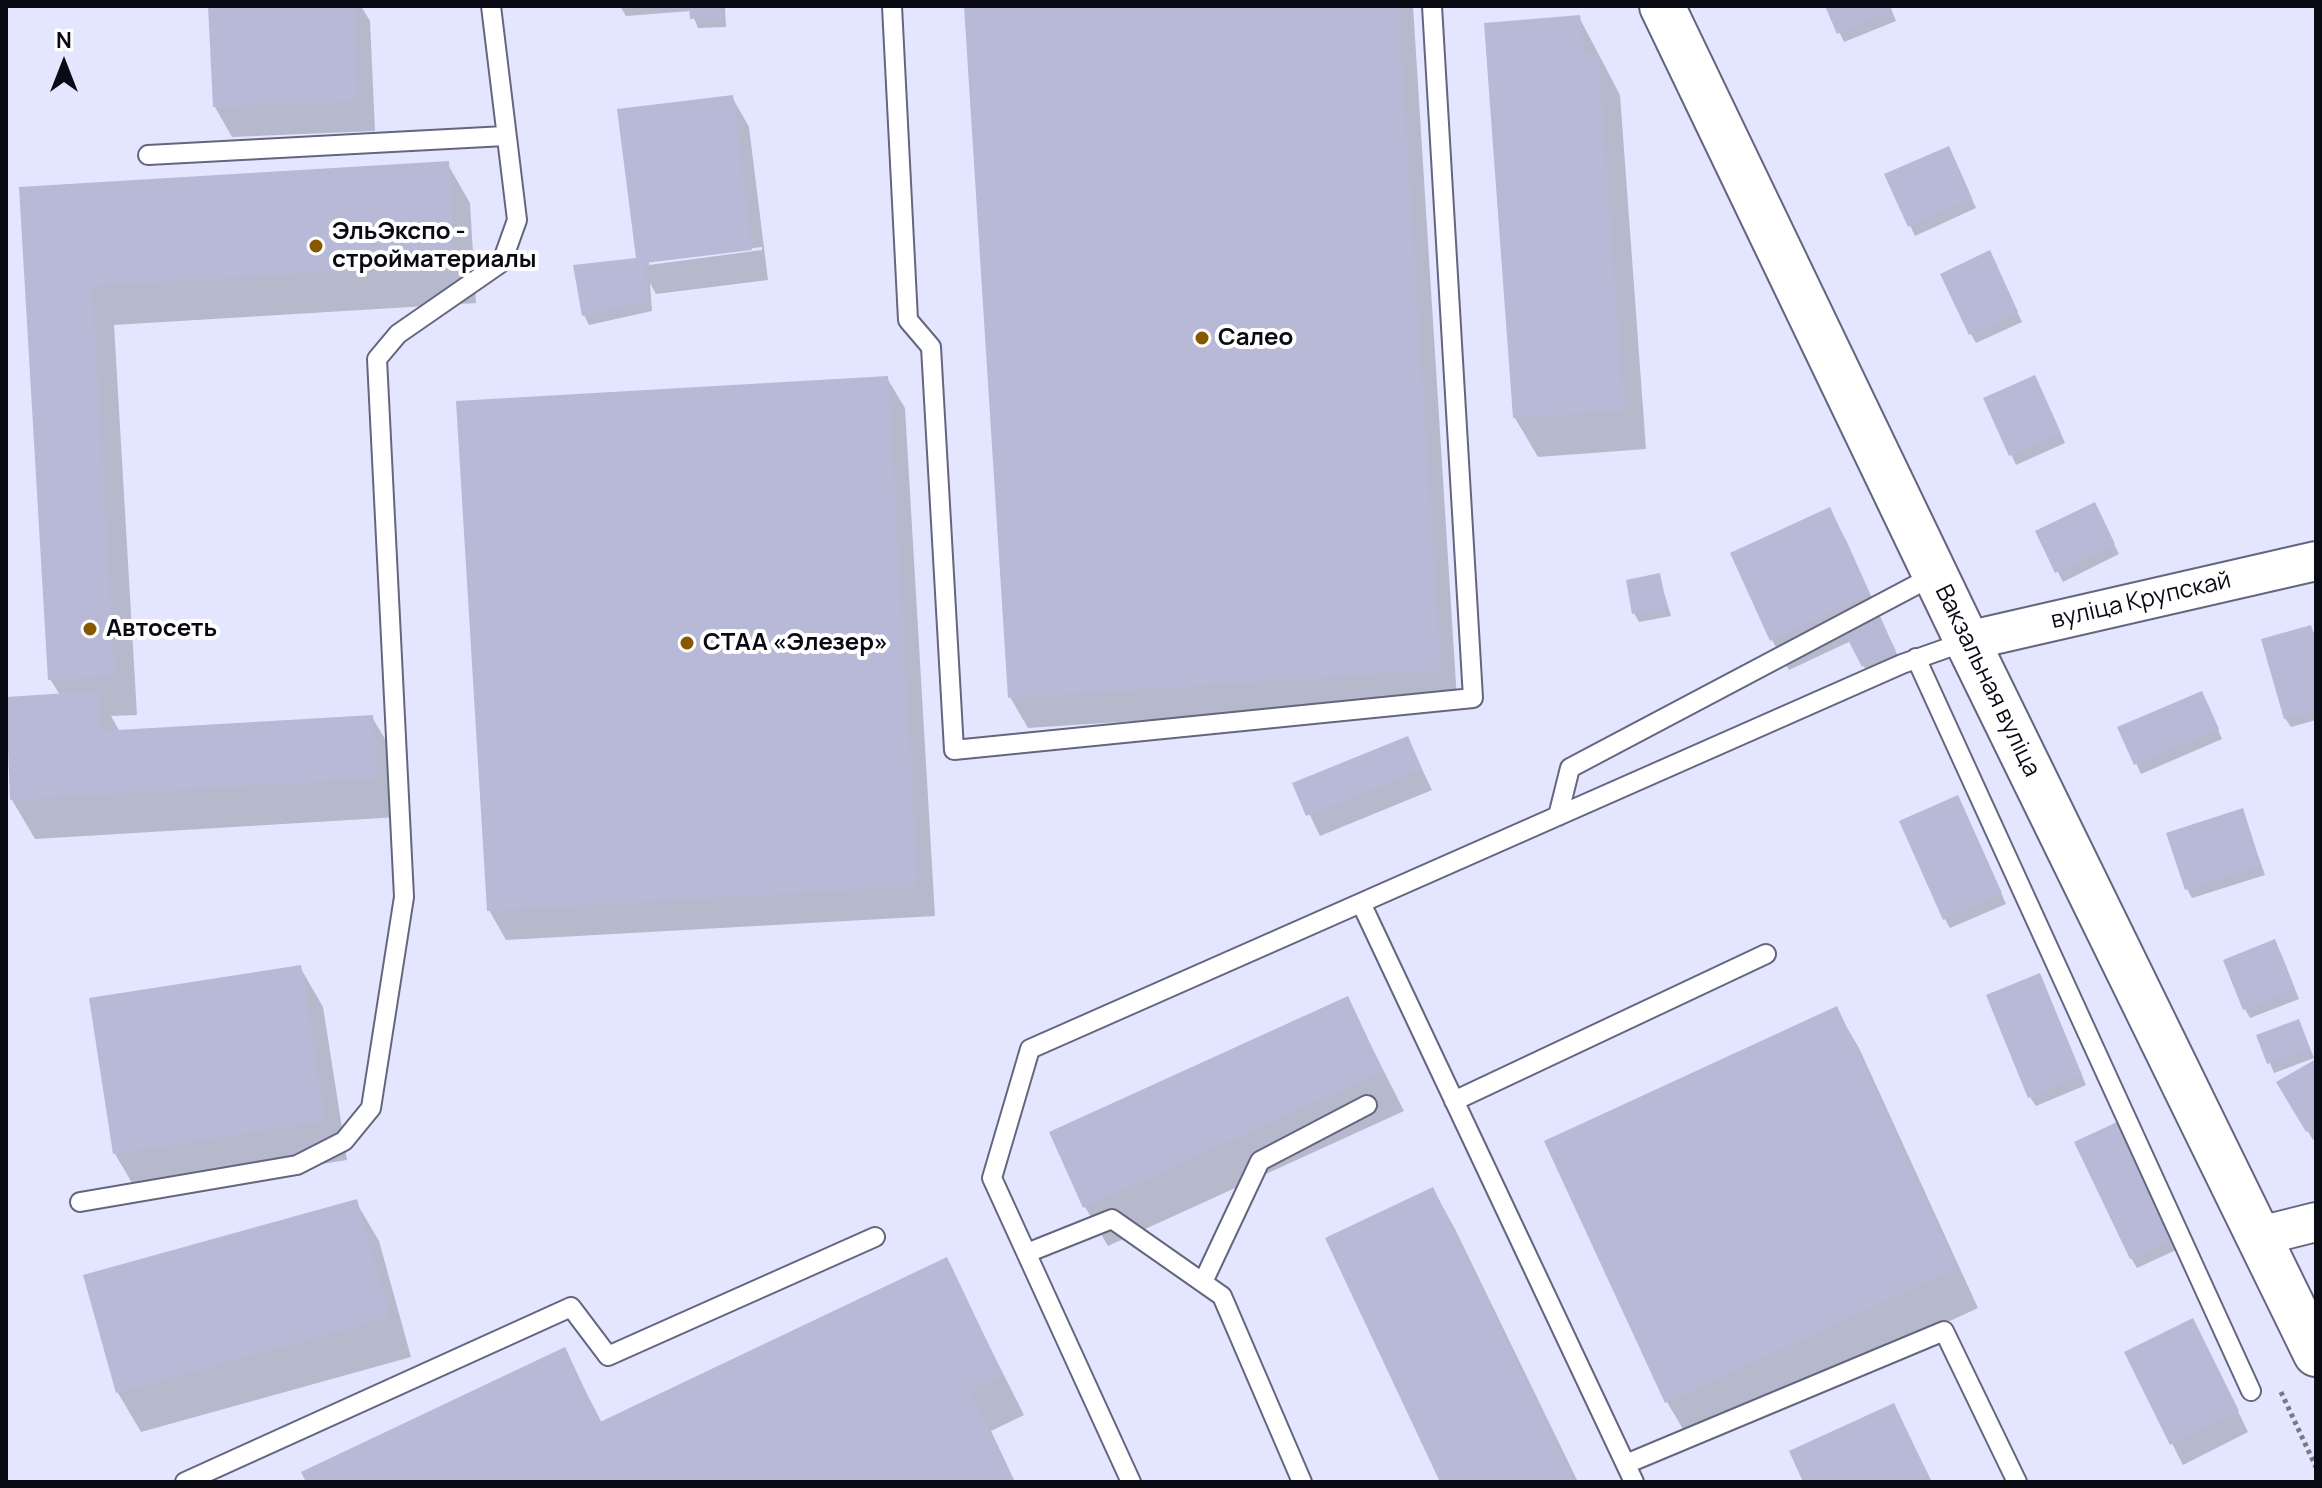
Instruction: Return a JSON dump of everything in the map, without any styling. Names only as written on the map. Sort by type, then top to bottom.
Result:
[{"type":"street","name":"Вакзальная вуліца","points":[[1662,6],[1967,641],[2316,1354]]},
{"type":"street","name":"вуліца Крупскай","points":[[1967,641],[2316,561]]},
{"type":"street","points":[[2260,1236],[2316,1222]]},
{"type":"lane","points":[[80,1202],[297,1165],[344,1141],[371,1108],[404,897],[377,359],[398,334],[502,262],[517,220],[491,6]]},
{"type":"lane","points":[[892,6],[908,320],[931,347],[954,750],[1473,698],[1432,6]]},
{"type":"lane","points":[[148,155],[505,136]]},
{"type":"lane","points":[[1558,816],[1570,768],[1935,575]]},
{"type":"lane","points":[[1131,1482],[992,1178],[1030,1049],[1916,658],[1967,641]]},
{"type":"lane","points":[[1916,658],[2251,1391]]},
{"type":"lane","points":[[1361,903],[1634,1482]]},
{"type":"lane","points":[[1454,1101],[1766,954]]},
{"type":"lane","points":[[1203,1282],[1260,1161],[1367,1105]]},
{"type":"lane","points":[[1027,1253],[1112,1219],[1222,1296],[1302,1482]]},
{"type":"lane","points":[[185,1482],[571,1307],[608,1356],[875,1237]]},
{"type":"lane","points":[[1626,1464],[1944,1331],[2017,1482]]},
{"type":"building","points":[[208,6],[354,6],[358,101],[213,107]]},
{"type":"building","points":[[689,6],[721,6],[722,17],[690,19]]},
{"type":"building","name":"Салео","points":[[964,6],[1398,6],[1441,670],[1008,698]]},
{"type":"building","points":[[1825,6],[1890,6],[1892,11],[1837,34]]},
{"type":"building","points":[[1580,15],[1584,54],[1598,54],[1624,410],[1513,418],[1484,23]]},
{"type":"building","points":[[733,95],[752,250],[645,263],[648,301],[582,316],[573,265],[636,258],[617,109]]},
{"type":"building","points":[[1949,146],[1972,198],[1908,227],[1884,174]]},
{"type":"building","points":[[449,161],[454,264],[92,286],[115,676],[48,680],[19,187]]},
{"type":"building","points":[[1990,250],[2018,312],[1969,335],[1940,274]]},
{"type":"building","points":[[2035,375],[2061,433],[2009,456],[1983,398]]},
{"type":"building","name":"СТАА «Элезер»","points":[[888,376],[918,886],[487,911],[456,401]]},
{"type":"building","points":[[2095,502],[2115,544],[2055,573],[2035,531]]},
{"type":"building","points":[[1830,507],[1870,594],[1770,641],[1730,553]]},
{"type":"building","points":[[1660,573],[1667,607],[1632,614],[1626,580]]},
{"type":"building","points":[[1879,617],[1896,651],[1862,667],[1845,634]]},
{"type":"building","points":[[2311,625],[2316,641],[2316,709],[2284,719],[2261,639]]},
{"type":"building","points":[[99,691],[101,731],[373,715],[377,778],[10,800],[6,697]]},
{"type":"building","points":[[2202,691],[2219,729],[2134,765],[2117,727]]},
{"type":"building","points":[[1408,736],[1422,769],[1306,816],[1292,783]]},
{"type":"building","points":[[1958,795],[2002,893],[1943,920],[1899,821]]},
{"type":"building","points":[[2243,808],[2261,865],[2185,890],[2166,833]]},
{"type":"building","points":[[2275,939],[2295,989],[2243,1010],[2223,960]]},
{"type":"building","points":[[301,965],[325,1121],[113,1154],[89,998]]},
{"type":"building","points":[[2040,973],[2082,1075],[2028,1098],[1986,995]]},
{"type":"building","points":[[1348,996],[1383,1071],[1083,1208],[1049,1132]]},
{"type":"building","points":[[1837,1006],[1957,1268],[1665,1403],[1544,1141]]},
{"type":"building","points":[[2299,1019],[2310,1048],[2267,1064],[2256,1035]]},
{"type":"building","points":[[2316,1059],[2316,1126],[2306,1132],[2276,1082]]},
{"type":"building","points":[[2117,1122],[2172,1239],[2130,1259],[2074,1142]]},
{"type":"building","points":[[1433,1187],[1574,1482],[1440,1482],[1325,1238]]},
{"type":"building","points":[[357,1199],[390,1317],[116,1393],[83,1275]]},
{"type":"building","points":[[947,1257],[1003,1375],[970,1391],[1013,1482],[306,1482],[301,1472],[565,1347],[600,1422]]},
{"type":"building","points":[[2193,1318],[2239,1411],[2170,1445],[2124,1352]]},
{"type":"building","points":[[1894,1403],[1928,1475],[1913,1482],[1803,1482],[1789,1451]]},
{"type":"place","name":"ЭльЭкспо - стройматериалы","points":[[316,246]]},
{"type":"place","name":"Салео","points":[[1202,338]]},
{"type":"place","name":"Автосеть","points":[[90,629]]},
{"type":"place","name":"СТАА «Элезер»","points":[[687,643]]}]
